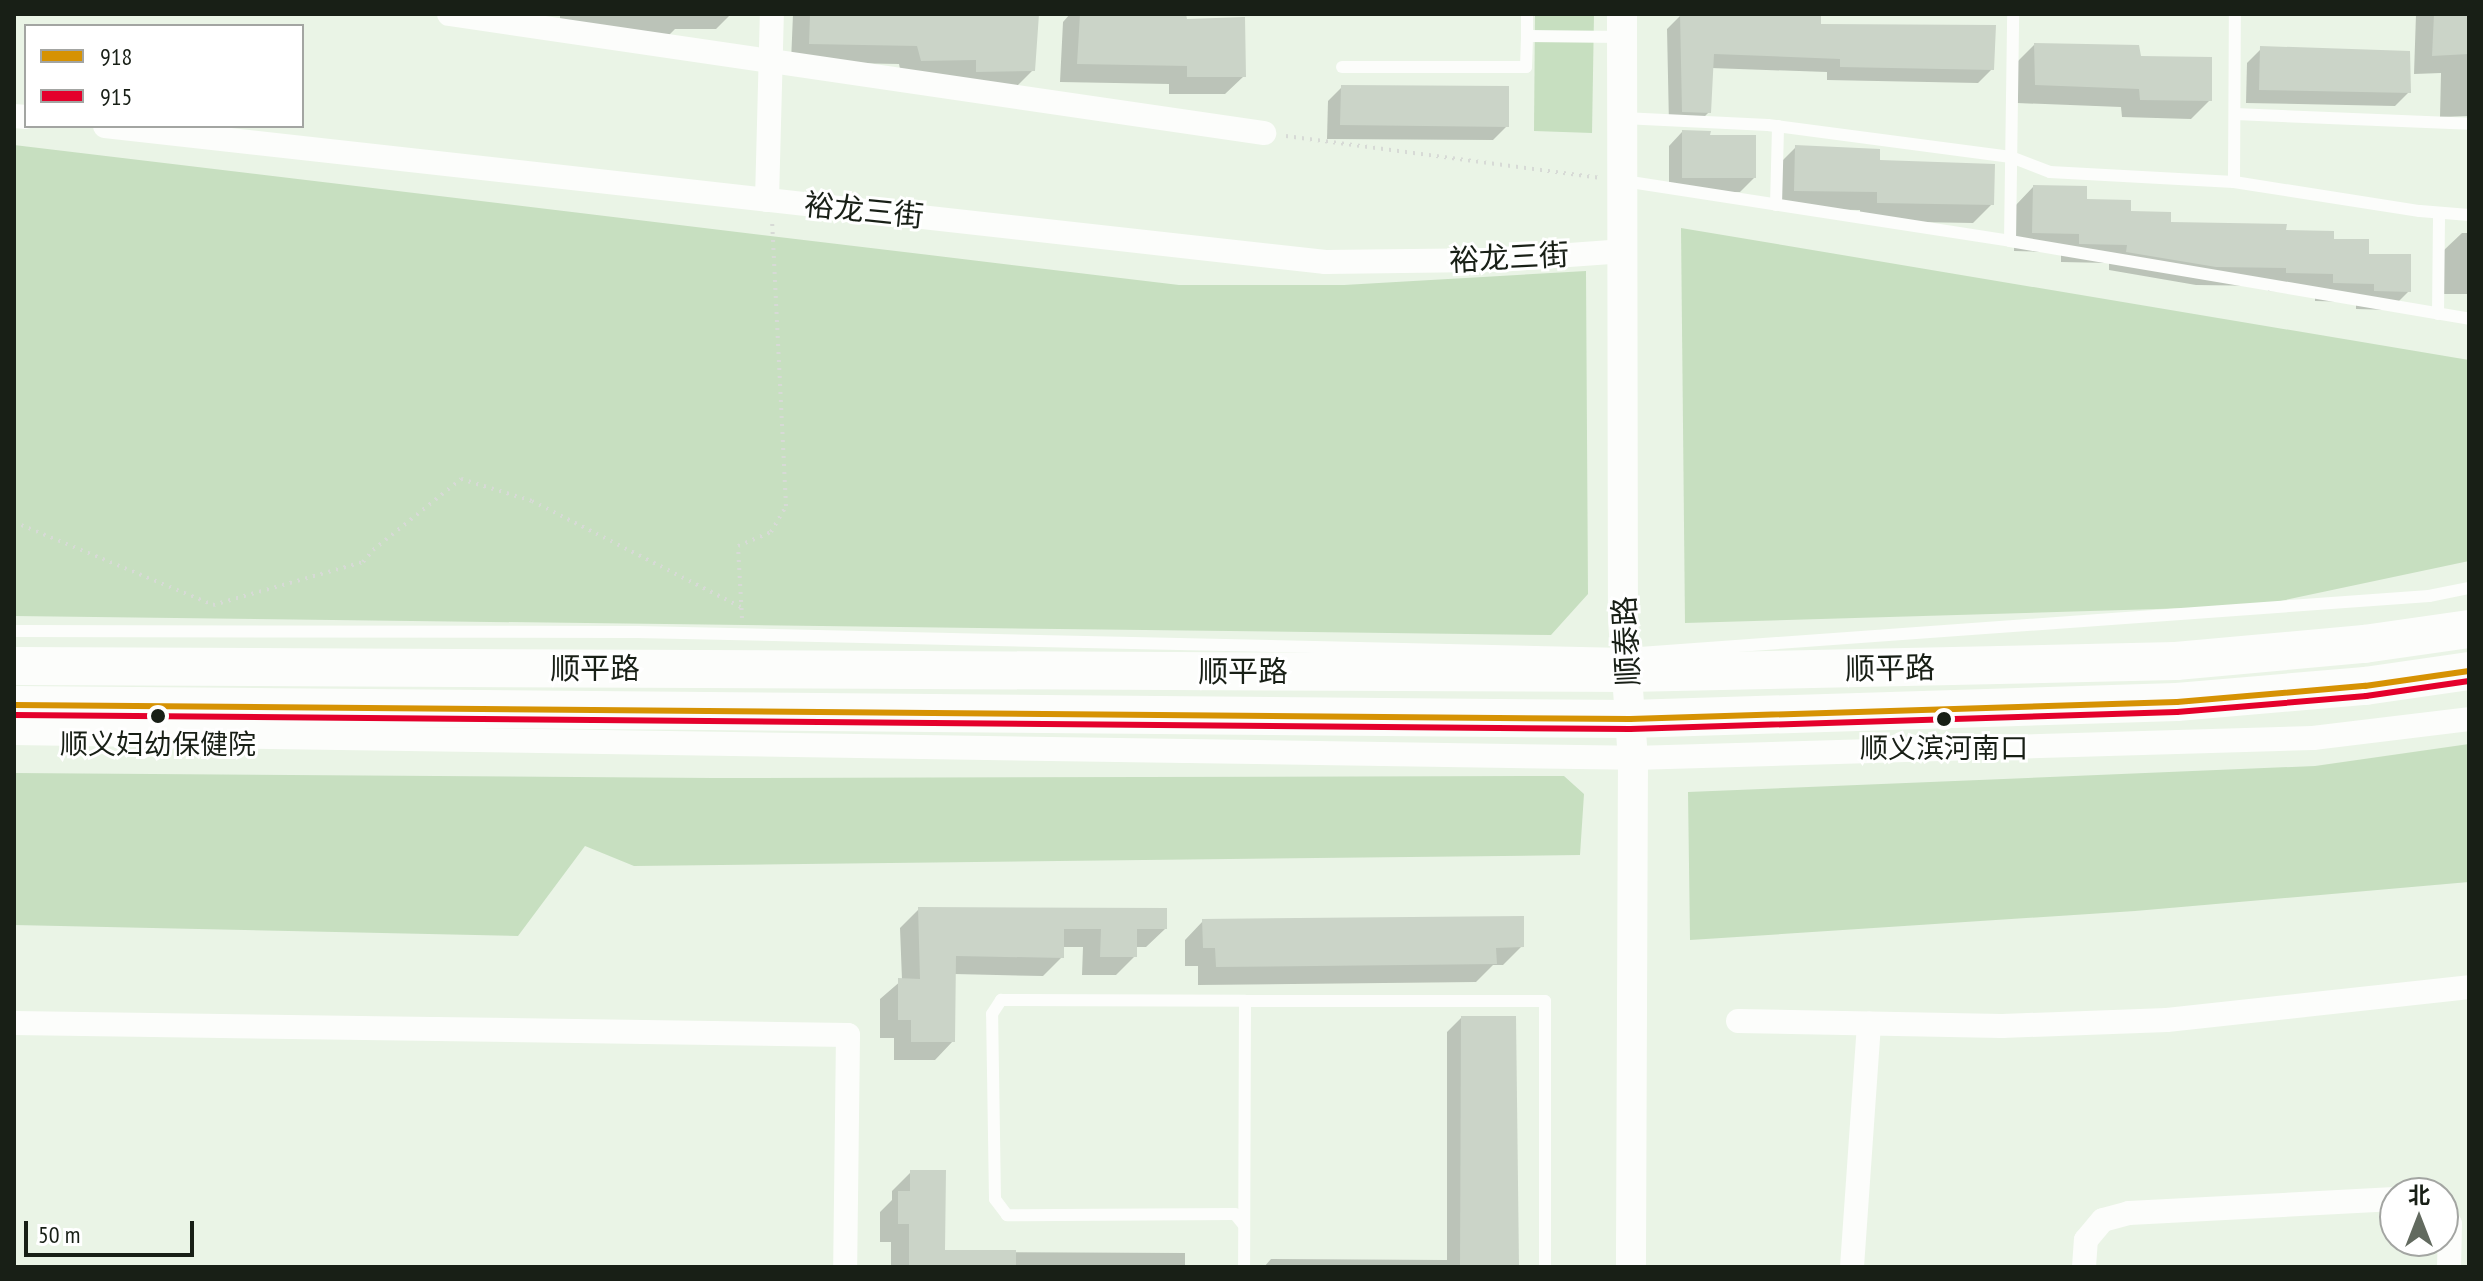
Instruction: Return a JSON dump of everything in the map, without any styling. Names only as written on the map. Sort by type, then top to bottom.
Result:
[{"type":"main road","name":"顺平路","points":[[14,666],[2176,661],[2364,644],[2469,629]]},
{"type":"main road","name":"顺平路","points":[[14,705],[1630,719],[2177,702],[2365,686],[2469,671]]},
{"type":"street","points":[[449,14],[1264,133]]},
{"type":"street","points":[[767,200],[772,14]]},
{"type":"street","name":"顺泰路","points":[[1622,26],[1627,663],[1633,758],[1631,1267]]},
{"type":"street","name":"裕龙三街","points":[[123,128],[1325,262],[1499,260],[1625,251]]},
{"type":"street","points":[[14,733],[1633,758],[2313,738],[2469,719]]},
{"type":"street","points":[[1738,1021],[2002,1026],[2167,1020],[2469,987]]},
{"type":"street","points":[[14,1023],[848,1035],[845,1267]]},
{"type":"street","points":[[1852,1267],[1869,1024]]},
{"type":"street","points":[[2084,1267],[2086,1240],[2103,1220],[2129,1213],[2379,1200]]},
{"type":"lane","points":[[1342,67],[1526,67],[1527,14]]},
{"type":"lane","points":[[2010,241],[2013,14]]},
{"type":"lane","points":[[2234,182],[2235,14]]},
{"type":"lane","points":[[1527,36],[1622,26]]},
{"type":"lane","points":[[2235,114],[2469,124]]},
{"type":"lane","points":[[1623,118],[1778,126],[2011,157],[2050,172],[2234,182],[2469,215]]},
{"type":"lane","points":[[1776,205],[1778,126]]},
{"type":"lane","points":[[1624,181],[2010,241],[2469,319]]},
{"type":"lane","points":[[2438,314],[2439,213]]},
{"type":"lane","points":[[14,631],[742,635],[1627,663],[2429,596],[2469,588]]},
{"type":"lane","points":[[1243,1224],[1235,1214],[1007,1215],[995,1199],[992,1014],[1001,1000],[1545,1001],[1545,1267]]},
{"type":"lane","points":[[1244,1267],[1245,1001]]},
{"type":"path","points":[[1264,133],[1624,181]]},
{"type":"path","points":[[742,635],[738,546],[771,532],[786,506],[774,230],[767,200]]},
{"type":"path","points":[[14,522],[213,605],[363,562],[373,550],[461,479],[532,501],[741,607]]},
{"type":"green space","points":[[1535,14],[1594,14],[1592,133],[1534,131]]},
{"type":"green space","points":[[14,145],[1179,285],[1344,285],[1586,271],[1588,594],[1551,635],[14,616]]},
{"type":"green space","points":[[1681,228],[2469,360],[2469,561],[2257,606],[1685,623]]},
{"type":"green space","points":[[2469,744],[2469,882],[2135,911],[1690,940],[1688,792],[2315,766]]},
{"type":"green space","points":[[14,773],[713,778],[1564,776],[1584,794],[1580,855],[634,866],[585,846],[518,936],[14,925]]},
{"type":"building","points":[[810,14],[1039,14],[1035,71],[976,72],[976,60],[921,61],[917,46],[809,44]]},
{"type":"building","points":[[1080,14],[1186,14],[1187,19],[1245,17],[1246,77],[1187,77],[1187,66],[1077,64]]},
{"type":"building","points":[[1680,14],[1821,15],[1821,24],[1996,25],[1994,70],[1840,67],[1840,59],[1714,54],[1711,113],[1682,112]]},
{"type":"building","points":[[2434,14],[2469,14],[2469,54],[2432,56]]},
{"type":"building","points":[[2034,43],[2139,45],[2141,56],[2212,57],[2212,101],[2140,100],[2139,89],[2035,85]]},
{"type":"building","points":[[2260,46],[2410,51],[2411,93],[2259,90]]},
{"type":"building","points":[[1341,85],[1509,86],[1509,127],[1340,125]]},
{"type":"building","points":[[1682,130],[1711,131],[1710,135],[1756,135],[1756,178],[1682,178]]},
{"type":"building","points":[[1795,145],[1880,149],[1880,160],[1995,164],[1994,205],[1877,203],[1877,192],[1794,191]]},
{"type":"building","points":[[2033,185],[2087,186],[2087,199],[2131,200],[2131,211],[2171,212],[2171,222],[2287,224],[2286,230],[2334,231],[2334,239],[2369,239],[2369,254],[2411,254],[2411,292],[2374,291],[2374,284],[2333,283],[2333,274],[2286,273],[2286,268],[2216,267],[2126,252],[2127,245],[2079,244],[2079,234],[2032,233]]},
{"type":"building","points":[[918,907],[1167,908],[1167,929],[1137,929],[1137,957],[1100,957],[1101,929],[1064,929],[1064,958],[956,956],[955,1042],[911,1042],[911,1020],[898,1020],[898,978],[920,979]]},
{"type":"building","points":[[1524,916],[1524,947],[1496,948],[1497,964],[1216,967],[1215,948],[1203,948],[1202,919]]},
{"type":"building","points":[[1461,1016],[1516,1016],[1519,1267],[1460,1267]]},
{"type":"building","points":[[910,1170],[946,1170],[945,1250],[1016,1250],[1016,1267],[909,1267],[909,1224],[898,1224],[898,1191],[910,1191]]},
{"type":"transit line","name":"918","points":[[14,705],[1630,719],[2177,702],[2365,686],[2469,671]]},
{"type":"transit line","name":"915","points":[[14,715],[1630,729],[2177,712],[2366,696],[2469,681]]},
{"type":"place","name":"顺义妇幼保健院","points":[[158,716]]},
{"type":"place","name":"顺义滨河南口","points":[[1944,719]]}]
